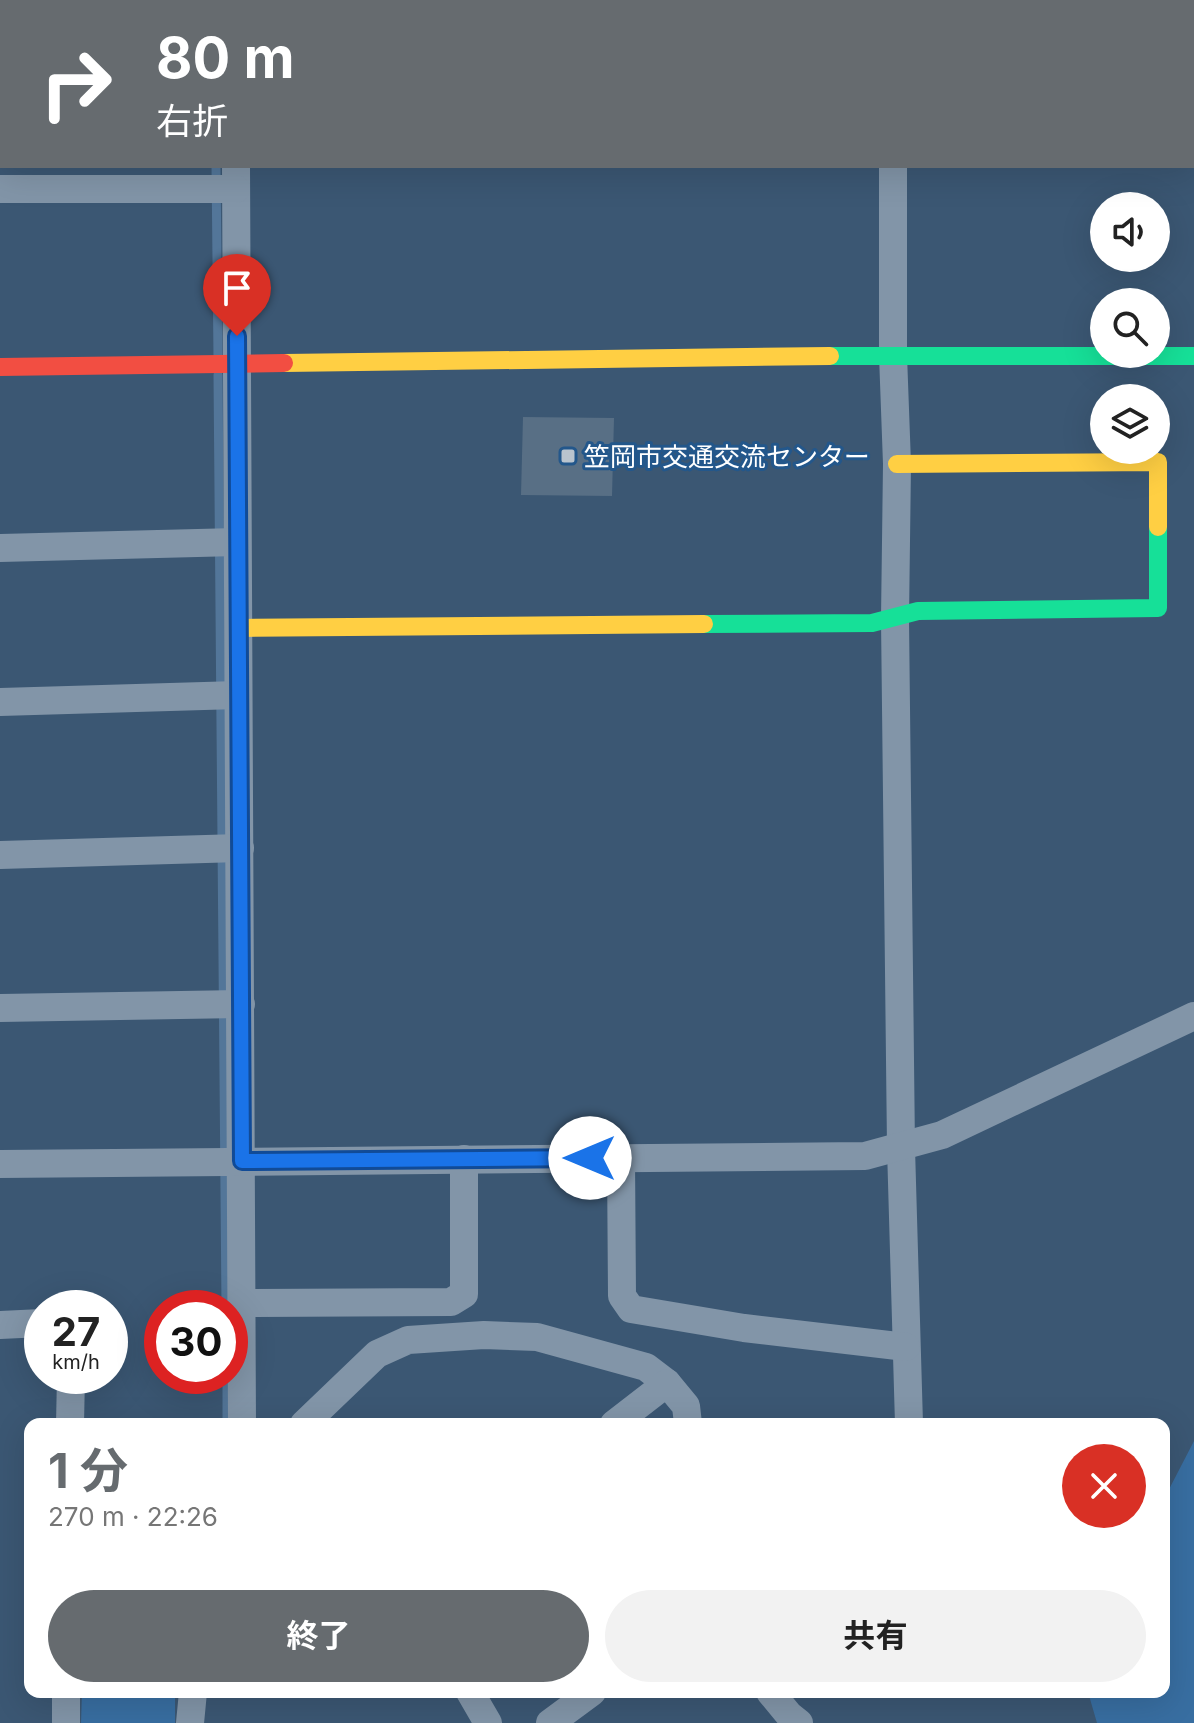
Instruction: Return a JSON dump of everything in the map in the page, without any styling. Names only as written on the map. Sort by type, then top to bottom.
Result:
[{"type":"street","points":[[893,168],[901,1148],[909,1418]]},
{"type":"street","points":[[0,189],[61,178],[236,177],[242,1290]]},
{"type":"street","points":[[0,367],[893,355],[1194,356]]},
{"type":"street","points":[[239,628],[872,623],[918,611],[1158,608],[1158,462],[897,464]]},
{"type":"street","points":[[0,548],[237,542]]},
{"type":"street","points":[[0,702],[238,695]]},
{"type":"street","points":[[0,855],[240,848]]},
{"type":"street","points":[[0,1008],[241,1004]]},
{"type":"street","points":[[0,1164],[865,1156],[942,1135],[1194,1016]]},
{"type":"street","points":[[621,1158],[622,1296],[631,1309],[744,1328],[906,1347]]},
{"type":"street","points":[[248,1303],[451,1302],[464,1294],[464,1159]]},
{"type":"street","points":[[0,1325],[24,1324]]},
{"type":"street","points":[[310,1418],[377,1354],[408,1340],[484,1335],[537,1337],[646,1367],[667,1383],[686,1406],[687,1418]]},
{"type":"street","points":[[622,1418],[667,1383]]},
{"type":"street","points":[[70,1418],[71,1394]]},
{"type":"street","points":[[242,1394],[242,1418]]},
{"type":"street","points":[[66,1698],[66,1723]]},
{"type":"street","points":[[190,1723],[192,1698]]},
{"type":"street","points":[[473,1698],[488,1723]]},
{"type":"street","points":[[550,1723],[584,1698]]},
{"type":"street","points":[[775,1698],[799,1723]]},
{"type":"shaded area","points":[[1194,1441],[1194,1723],[1097,1723],[1090,1698],[1170,1698],[1170,1487]]},
{"type":"shaded area","points":[[82,1698],[175,1698],[175,1723],[81,1723]]},
{"type":"building","name":"笠岡市交通交流センター","points":[[523,417],[614,418],[612,496],[521,495]]},
{"type":"waterway","points":[[216,168],[218,357]]},
{"type":"waterway","points":[[218,375],[226,1290]]},
{"type":"waterway","points":[[227,1394],[227,1418]]},
{"type":"traffic: fast","points":[[830,356],[1194,356]]},
{"type":"traffic: fast","points":[[704,624],[872,623],[918,611],[1158,608],[1158,527]]},
{"type":"traffic: slow","points":[[284,363],[830,356]]},
{"type":"traffic: slow","points":[[897,464],[1158,462],[1158,527]]},
{"type":"traffic: slow","points":[[239,628],[704,624]]},
{"type":"traffic: jam","points":[[0,367],[284,363]]},
{"type":"place","name":"笠岡市交通交流センター","points":[[568,456]]},
{"type":"route","points":[[237,336],[242,1161],[590,1158]]}]
